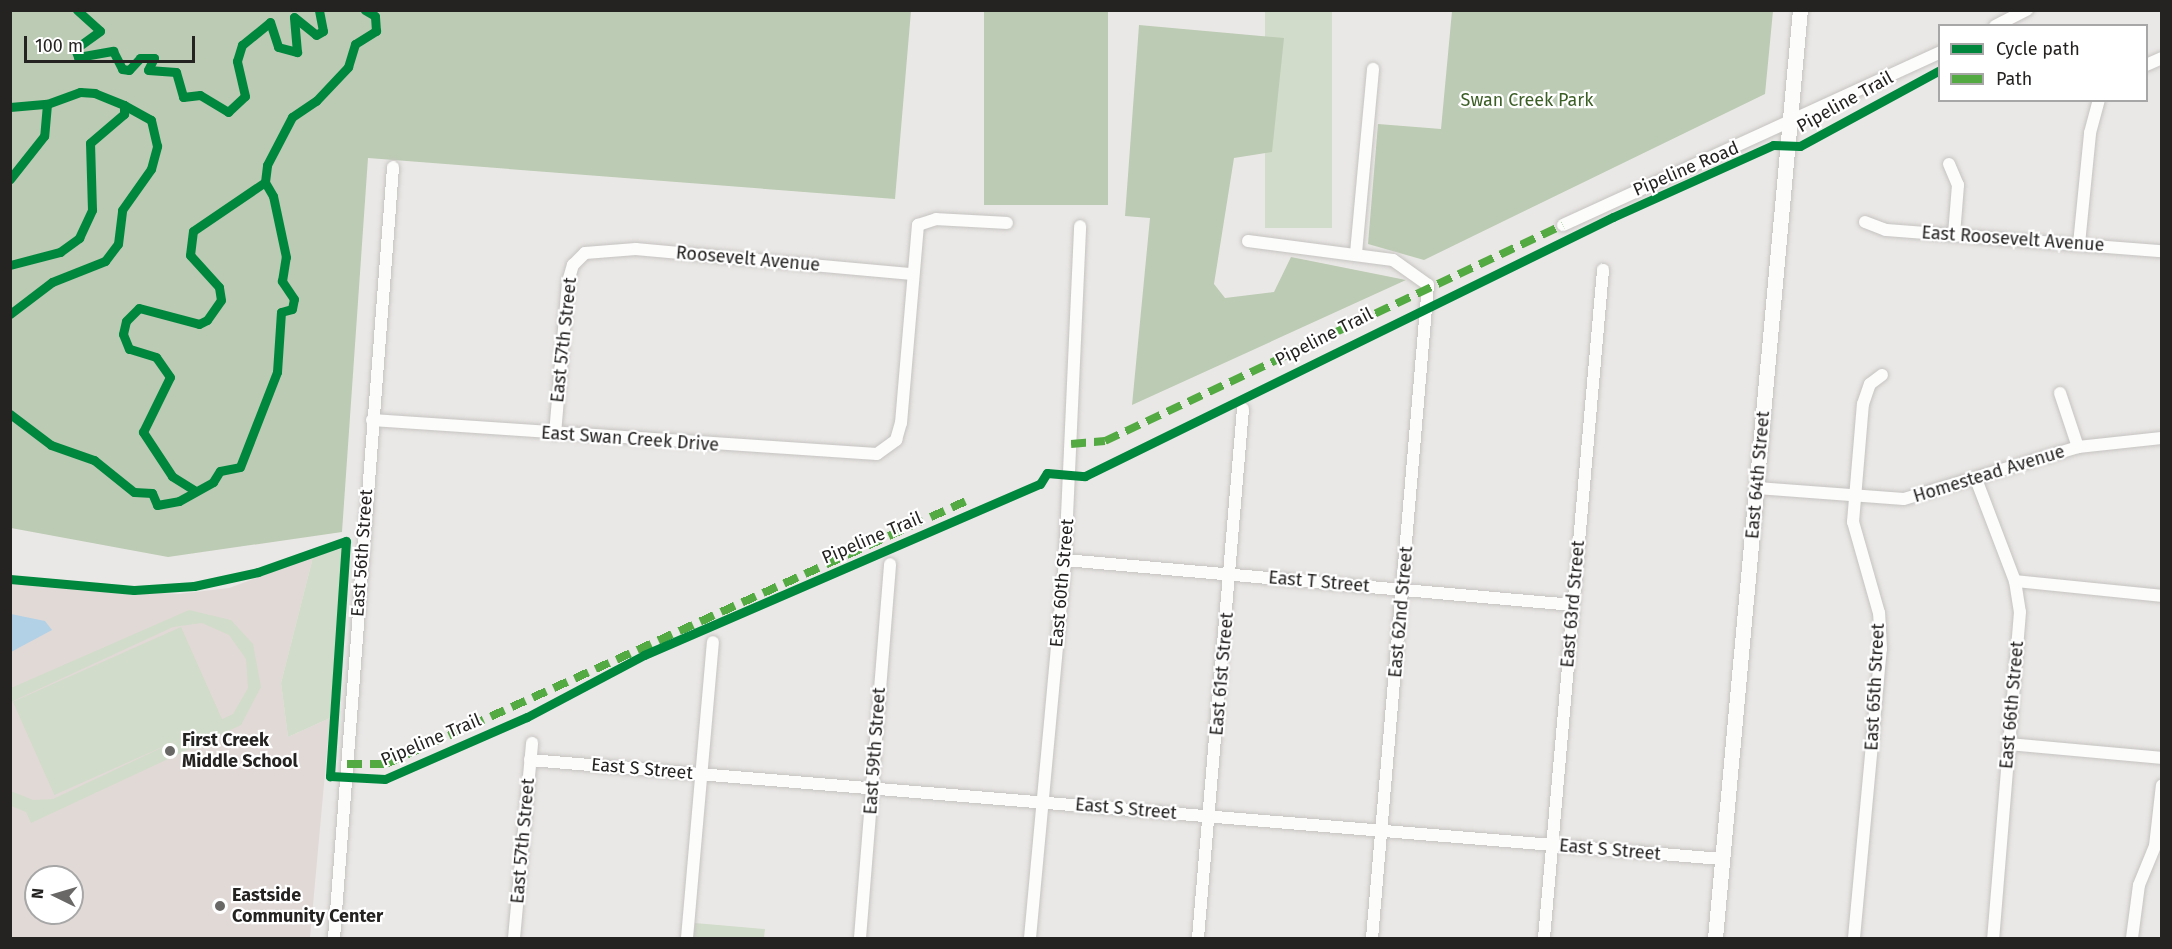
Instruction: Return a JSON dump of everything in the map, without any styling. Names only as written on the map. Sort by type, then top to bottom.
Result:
[{"type":"street","name":"East 64th Street","points":[[1715,939],[1800,10]]},
{"type":"street","points":[[1999,24],[2027,10]]},
{"type":"street","name":"Pipeline Road","points":[[1563,225],[1790,124],[1938,53]]},
{"type":"street","points":[[1248,241],[1356,253],[1373,69]]},
{"type":"street","points":[[2079,244],[2090,133],[2098,102]]},
{"type":"street","points":[[1949,164],[1958,185],[1954,235]]},
{"type":"street","name":"East 56th Street","points":[[334,939],[393,167]]},
{"type":"street","points":[[912,274],[917,228],[926,220],[1007,223]]},
{"type":"street","name":"East Roosevelt Avenue","points":[[1865,222],[1886,230],[2162,251]]},
{"type":"street","name":"East 60th Street","points":[[1030,939],[1065,560],[1080,226]]},
{"type":"street","name":"Roosevelt Avenue","points":[[585,253],[636,249],[912,274]]},
{"type":"street","name":"East 57th Street","points":[[555,434],[568,282],[573,265],[585,253]]},
{"type":"street","name":"East 62nd Street","points":[[1356,253],[1393,260],[1428,285],[1372,939]]},
{"type":"street","name":"East 63rd Street","points":[[1544,939],[1603,270]]},
{"type":"street","name":"East Swan Creek Drive","points":[[372,420],[862,456],[887,449],[901,423],[912,274]]},
{"type":"street","name":"East 65th Street","points":[[1854,939],[1881,649],[1876,598],[1854,541],[1855,497],[1863,404],[1870,384],[1882,375]]},
{"type":"street","name":"Homestead Avenue","points":[[2060,393],[2078,447]]},
{"type":"street","name":"East 61st Street","points":[[1198,939],[1243,409]]},
{"type":"street","name":"Homestead Avenue","points":[[1757,489],[1904,499],[2078,447],[2162,438]]},
{"type":"street","name":"East 66th Street","points":[[1976,479],[2015,580],[2020,612],[1993,939]]},
{"type":"street","name":"East T Street","points":[[1065,560],[1573,605]]},
{"type":"street","name":"East 59th Street","points":[[860,939],[890,564]]},
{"type":"street","points":[[2015,580],[2162,596]]},
{"type":"street","points":[[687,939],[713,642]]},
{"type":"street","name":"East 57th Street","points":[[514,939],[532,743]]},
{"type":"street","points":[[2009,744],[2162,758]]},
{"type":"street","name":"East S Street","points":[[530,760],[1722,859]]},
{"type":"street","points":[[2132,939],[2139,885],[2155,846],[2162,785]]},
{"type":"shaded area","name":"First Creek Middle School","points":[[313,557],[281,683],[288,737],[330,718],[310,938],[11,938],[10,583],[178,594],[229,588]]},
{"type":"green space","points":[[10,11],[911,11],[895,199],[368,158],[342,532],[168,557],[11,528]]},
{"type":"green space","points":[[984,11],[1108,11],[1108,205],[984,205]]},
{"type":"green space","points":[[1265,11],[1332,11],[1332,228],[1265,228]]},
{"type":"green space","name":"Swan Creek Park","points":[[1452,11],[1773,11],[1765,94],[1424,260],[1368,244],[1378,124],[1441,129]]},
{"type":"green space","points":[[1139,25],[1284,38],[1272,152],[1234,158],[1214,284],[1225,298],[1274,292],[1291,257],[1406,280],[1132,405],[1150,218],[1125,216]]},
{"type":"green space","points":[[343,548],[330,718],[288,737],[281,683],[313,557]]},
{"type":"green space","points":[[189,610],[231,620],[253,644],[261,687],[241,725],[31,823],[26,812],[11,806],[11,791],[33,800],[53,799],[233,714],[248,688],[246,659],[229,635],[202,623],[173,627],[11,702],[11,688]]},
{"type":"green space","points":[[181,627],[222,720],[54,795],[13,702]]},
{"type":"green space","points":[[695,923],[765,929],[764,938],[693,938]]},
{"type":"water","points":[[11,614],[45,621],[52,630],[11,652]]},
{"type":"marked path","points":[[1071,444],[1105,441],[1563,225]]},
{"type":"marked path","points":[[347,764],[386,764],[966,501]]},
{"type":"cycle path","points":[[77,10],[100,31],[75,49],[78,57],[113,51],[122,69],[129,70],[140,58],[154,58],[148,70],[176,72],[183,97],[200,95],[228,112],[245,96],[237,61],[242,45],[270,22],[278,47],[297,52],[294,17],[316,35],[323,31],[319,10]]},
{"type":"cycle path","points":[[10,414],[51,445],[94,460],[134,492],[152,493],[157,505],[179,501],[213,482],[220,471],[240,467],[277,372],[281,312],[292,309],[294,299],[282,281],[286,257],[273,196],[265,182],[267,165],[292,117],[316,101],[348,67],[355,44],[376,31],[375,16],[365,10]]},
{"type":"cycle path","name":"Pipeline Trail","points":[[10,579],[134,590],[194,586],[258,572],[346,541],[330,776],[385,779],[527,717],[644,655],[1040,484],[1047,473],[1085,476],[1613,217],[1773,145],[1800,146],[1938,71]]},
{"type":"cycle path","points":[[10,265],[60,252],[79,238],[92,210],[90,143],[124,114],[124,105],[95,93],[80,92],[47,104]]},
{"type":"cycle path","points":[[10,107],[47,104],[44,136],[10,179]]},
{"type":"cycle path","points":[[10,314],[52,282],[105,261],[118,244],[122,210],[151,169],[157,146],[151,120],[124,105]]},
{"type":"cycle path","points":[[194,490],[172,476],[143,432],[170,377],[156,357],[129,349],[123,334],[126,321],[139,308],[199,324],[207,320],[221,300],[219,287],[190,255],[193,231],[265,182]]},
{"type":"place","name":"First Creek Middle School","points":[[170,751]]},
{"type":"place","name":"Eastside Community Center","points":[[220,906]]}]
